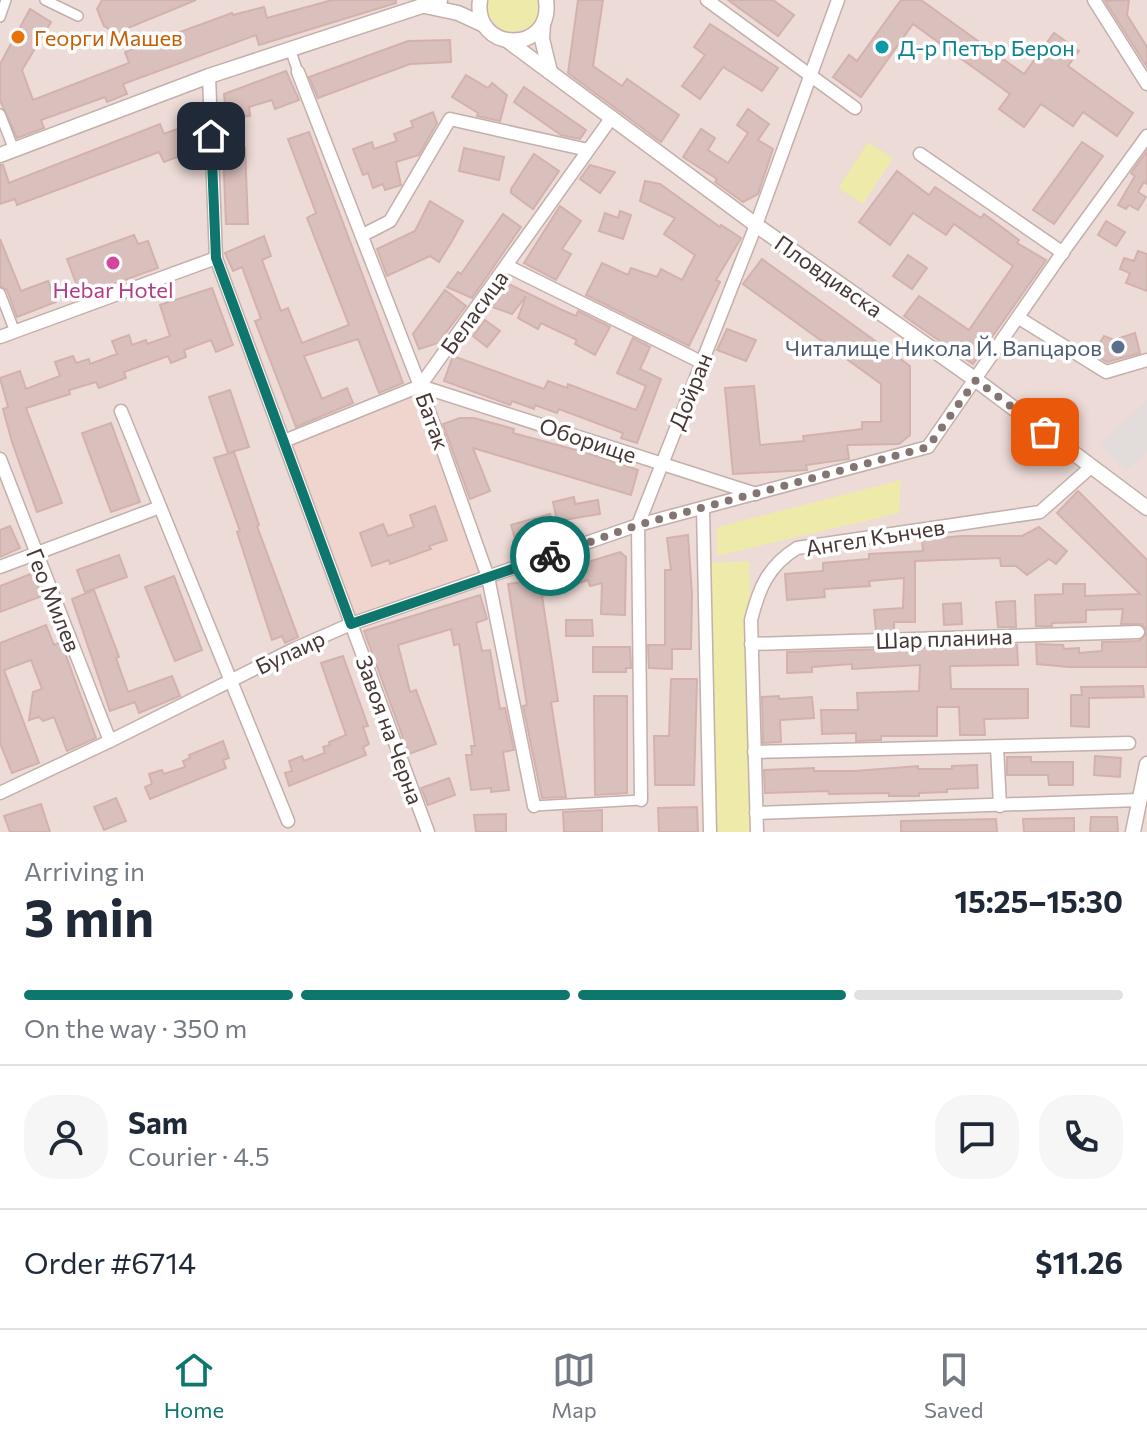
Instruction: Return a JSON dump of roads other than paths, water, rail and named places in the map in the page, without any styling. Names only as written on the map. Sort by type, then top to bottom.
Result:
[{"type":"street","points":[[0,17],[6,0]]},
{"type":"street","points":[[45,0],[78,16]]},
{"type":"street","points":[[391,17],[403,0]]},
{"type":"street","points":[[0,114],[7,153],[209,76],[440,0]]},
{"type":"street","points":[[480,0],[484,25]]},
{"type":"street","points":[[546,0],[542,39],[550,72]]},
{"type":"street","points":[[707,0],[855,108]]},
{"type":"street","name":"Дойран","points":[[641,800],[638,525],[756,225],[838,0]]},
{"type":"street","points":[[1096,2],[1147,84]]},
{"type":"street","name":"Пловдивска","points":[[424,6],[458,13],[508,41],[756,225],[1143,501]]},
{"type":"street","points":[[508,41],[528,38],[543,24]]},
{"type":"street","name":"Батак","points":[[290,49],[420,386],[488,577],[534,806]]},
{"type":"street","name":"Завоя на Черна","points":[[209,76],[216,258],[428,832]]},
{"type":"street","name":"Беласица","points":[[420,386],[612,117]]},
{"type":"street","points":[[363,235],[390,221],[450,119],[588,150]]},
{"type":"street","name":"Булаир","points":[[0,793],[351,624],[638,525],[928,447],[1147,136]]},
{"type":"street","points":[[920,154],[1063,253]]},
{"type":"street","points":[[0,337],[216,258]]},
{"type":"street","points":[[507,266],[701,362]]},
{"type":"street","points":[[0,293],[15,332]]},
{"type":"street","points":[[1019,318],[1106,372],[1147,360]]},
{"type":"street","points":[[284,441],[420,386]]},
{"type":"street","name":"Оборище","points":[[420,386],[756,494]]},
{"type":"street","points":[[121,411],[288,821]]},
{"type":"street","name":"Гео Милев","points":[[0,459],[110,741]]},
{"type":"street","name":"Ангел Кънчев","points":[[757,832],[751,620],[759,588],[781,558],[797,548],[1040,512],[1092,466]]},
{"type":"street","points":[[0,567],[160,507]]},
{"type":"street","points":[[703,509],[710,832]]},
{"type":"street","name":"Шар планина","points":[[751,644],[1138,632]]},
{"type":"street","points":[[754,752],[1129,743]]},
{"type":"street","points":[[997,747],[1000,806]]},
{"type":"street","points":[[1133,832],[1147,764]]},
{"type":"street","points":[[534,806],[641,800]]},
{"type":"street","points":[[756,813],[1139,800]]},
{"type":"place","name":"Георги Maшев","points":[[18,37]]},
{"type":"place","name":"Д-р Петър Берон","points":[[882,47]]},
{"type":"place","name":"Hebar Hotel","points":[[113,263]]},
{"type":"place","name":"Читалище Никола Й. Вапцаров","points":[[1118,347]]}]
